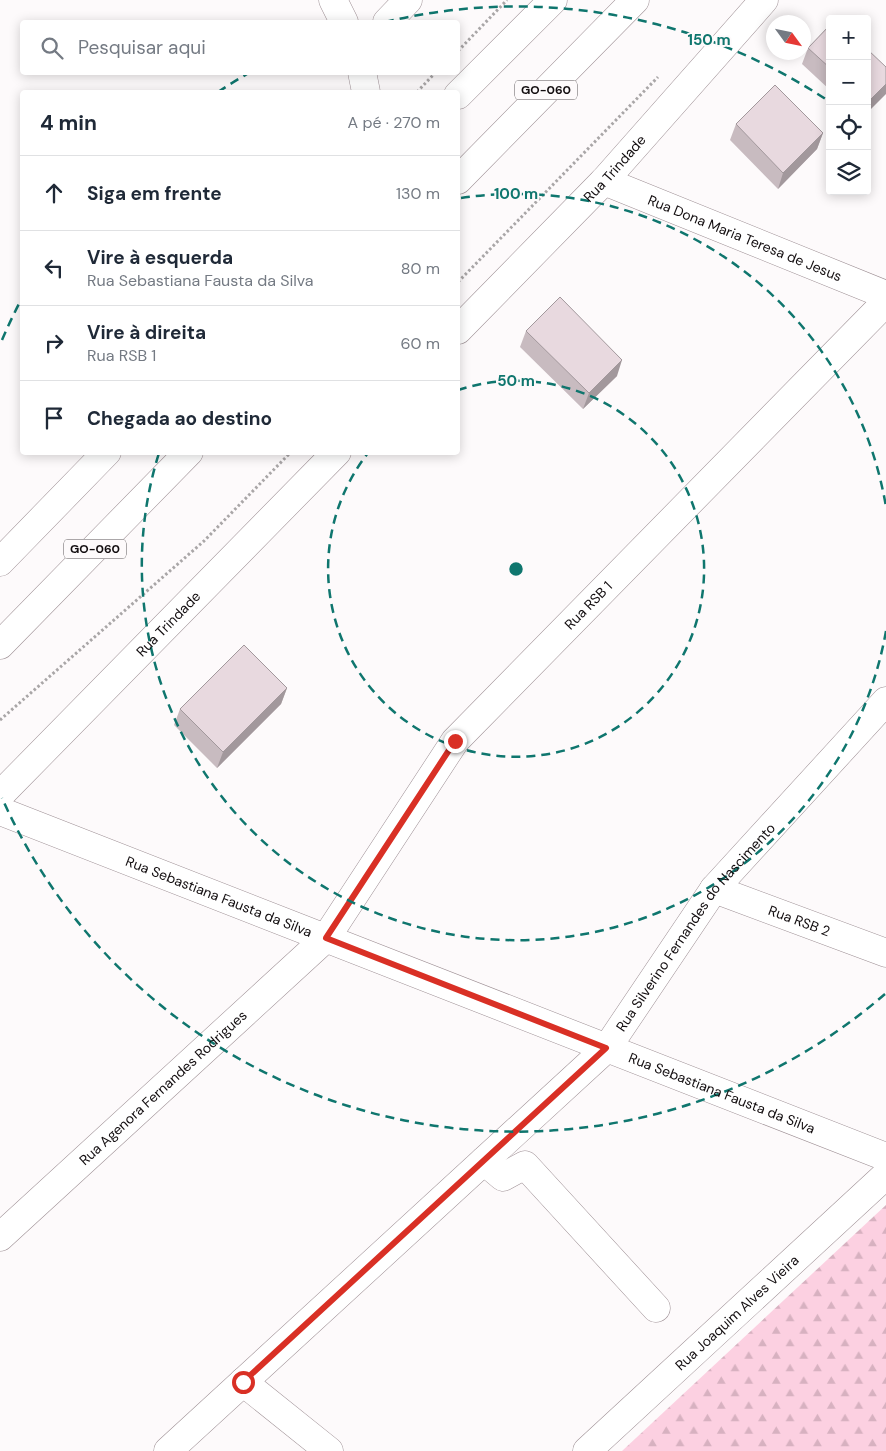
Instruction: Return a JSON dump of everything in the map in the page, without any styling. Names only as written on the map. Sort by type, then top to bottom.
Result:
[{"type":"street","points":[[332,0],[343,20]]},
{"type":"street","points":[[389,20],[408,0]]},
{"type":"street","points":[[460,93],[553,0]]},
{"type":"street","name":"GO-060","points":[[460,178],[635,0]]},
{"type":"street","name":"Rua Trindade","points":[[460,328],[604,180],[764,0]]},
{"type":"street","points":[[363,75],[366,90]]},
{"type":"street","name":"Rua Dona Maria Teresa de Jesus","points":[[604,180],[886,296]]},
{"type":"street","name":"Rua RSB 1","points":[[326,938],[455,741],[886,302]]},
{"type":"street","points":[[0,562],[104,455]]},
{"type":"street","name":"GO-060","points":[[0,645],[186,455]]},
{"type":"street","name":"Rua Trindade","points":[[0,794],[333,455]]},
{"type":"street","name":"Rua Silverino Fernandes do Nascimento","points":[[168,1451],[606,1048],[714,889],[886,701]]},
{"type":"street","name":"Rua Sebastiana Fausta da Silva","points":[[0,811],[886,1157]]},
{"type":"street","name":"Rua RSB 2","points":[[714,889],[886,953]]},
{"type":"street","name":"Rua Agenora Fernandes Rodrigues","points":[[0,1236],[326,938]]},
{"type":"street","points":[[484,1160],[503,1177],[525,1165],[656,1308]]},
{"type":"street","name":"Rua Joaquim Alves Vieira","points":[[587,1451],[886,1175]]},
{"type":"street","points":[[243,1382],[330,1451]]},
{"type":"path","points":[[460,49],[507,0]]},
{"type":"path","points":[[460,280],[662,72]]},
{"type":"path","points":[[419,90],[433,75]]},
{"type":"path","points":[[0,720],[204,541],[288,455]]},
{"type":"green space","points":[[886,1205],[886,1451],[622,1451]]},
{"type":"building","points":[[826,29],[826,64],[811,51],[811,45]]},
{"type":"building","points":[[871,53],[886,67],[886,84],[871,99]]},
{"type":"building","points":[[775,85],[823,133],[783,173],[736,124]]},
{"type":"building","points":[[560,297],[622,360],[589,393],[526,331]]},
{"type":"building","points":[[244,645],[287,688],[223,752],[180,709]]},
{"type":"route","points":[[243,1382],[606,1048],[326,938],[455,741]]}]
